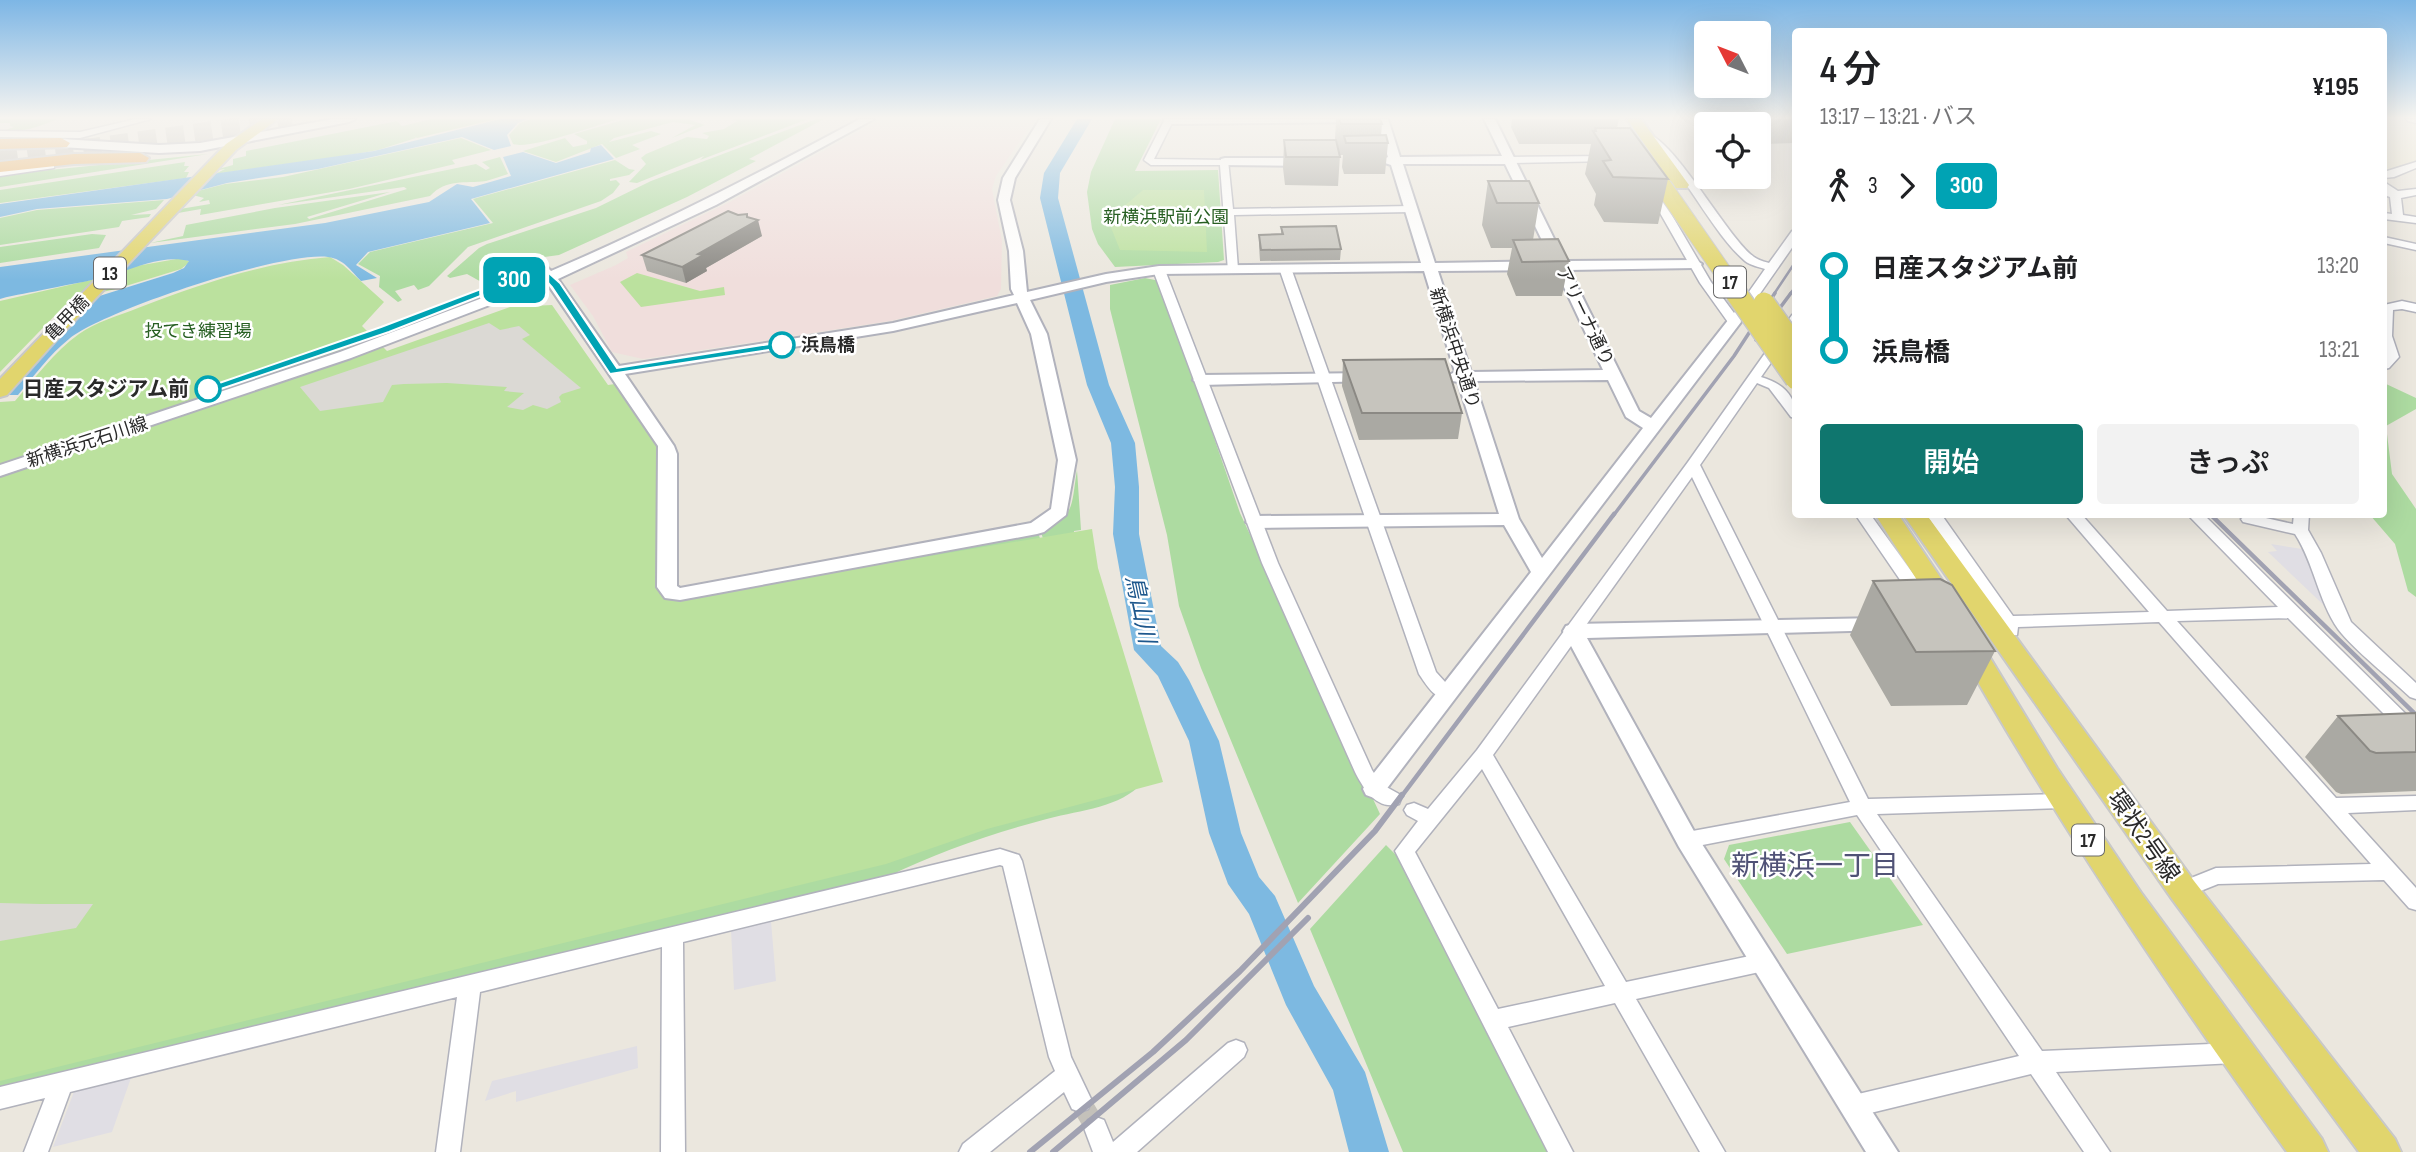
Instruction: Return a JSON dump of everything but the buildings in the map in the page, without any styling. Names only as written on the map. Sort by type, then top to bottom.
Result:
[{"type":"main road","name":"亀甲橋","points":[[0,391],[51,334],[207,173]]},
{"type":"main road","name":"17","points":[[1658,173],[1672,186],[1792,343]]},
{"type":"main road","name":"17","points":[[1667,173],[1672,186],[1792,373]]},
{"type":"main road","name":"17","points":[[1888,518],[1944,624],[2235,1053],[2309,1152]]},
{"type":"main road","name":"環状2号線","points":[[1916,518],[2183,890],[2382,1152]]},
{"type":"street","name":"新横浜元石川線","points":[[545,273],[748,173]]},
{"type":"street","name":"新横浜元石川線","points":[[0,471],[320,364],[720,200],[770,173]]},
{"type":"street","points":[[545,273],[666,446],[667,587],[672,593],[680,594],[1037,528],[1060,512],[1068,460],[1039,334],[1018,289],[1016,251],[1004,206],[1004,190],[1014,173]]},
{"type":"street","points":[[1226,173],[1231,269]]},
{"type":"street","name":"新横浜中央通り","points":[[1399,173],[1510,519],[1541,573]]},
{"type":"street","name":"アリーナ通り","points":[[1516,173],[1632,414],[1653,427]]},
{"type":"street","points":[[1681,173],[1750,260],[1772,268]]},
{"type":"street","points":[[1642,175],[1695,264],[1734,322]]},
{"type":"street","points":[[2398,218],[2389,194],[2416,192]]},
{"type":"street","points":[[1228,212],[1411,209]]},
{"type":"street","points":[[2387,216],[2416,220]]},
{"type":"street","points":[[1374,789],[1734,322],[1792,239]]},
{"type":"street","points":[[2387,241],[2416,247]]},
{"type":"street","points":[[614,371],[893,327],[1106,278],[1159,270],[1695,264]]},
{"type":"street","points":[[1285,268],[1428,674],[1447,694]]},
{"type":"street","points":[[1159,270],[1270,563],[1364,772],[1374,789],[1392,799]]},
{"type":"street","name":"新横浜元石川線","points":[[0,458],[509,288]]},
{"type":"street","points":[[2387,308],[2402,305],[2416,307]]},
{"type":"street","points":[[1561,1152],[1405,851],[1423,815],[1483,755],[1792,328]]},
{"type":"street","points":[[2387,340],[2392,357],[2387,362]]},
{"type":"street","points":[[1437,377],[1613,374]]},
{"type":"street","points":[[1201,380],[1386,377]]},
{"type":"street","points":[[1753,378],[1774,385],[1792,408]]},
{"type":"street","points":[[1693,465],[1862,807],[2098,1152]]},
{"type":"street","points":[[1865,518],[1944,624]]},
{"type":"street","points":[[1936,518],[2008,622],[2020,664]]},
{"type":"street","points":[[2075,518],[2416,902]]},
{"type":"street","points":[[2198,518],[2416,734]]},
{"type":"street","points":[[1255,522],[1510,519]]},
{"type":"street","points":[[2248,519],[2301,522],[2345,626],[2416,693]]},
{"type":"street","points":[[2008,622],[2292,612]]},
{"type":"street","points":[[1573,631],[1905,625]]},
{"type":"street","points":[[1573,631],[1687,840],[1883,1152]]},
{"type":"street","points":[[1483,755],[1713,1152]]},
{"type":"street","points":[[1687,840],[1862,807],[2062,801]]},
{"type":"street","points":[[2330,806],[2416,803]]},
{"type":"street","points":[[0,1098],[1000,857],[1012,861],[1060,1057],[1080,1101]]},
{"type":"street","points":[[2183,890],[2216,876],[2389,872]]},
{"type":"street","points":[[673,936],[673,1152]]},
{"type":"street","points":[[1492,1020],[1764,962]]},
{"type":"street","points":[[448,1152],[470,984]]},
{"type":"street","points":[[1119,1152],[1236,1050]]},
{"type":"street","points":[[1854,1106],[2037,1062],[2235,1053]]},
{"type":"street","points":[[971,1152],[1069,1074]]},
{"type":"street","points":[[36,1152],[62,1083]]},
{"type":"street","points":[[1096,1128],[1105,1152]]},
{"type":"shaded area","points":[[783,173],[998,173],[992,189],[1002,241],[1001,289],[997,296],[890,321],[643,359],[612,352],[593,316],[570,285],[628,258],[626,252]]},
{"type":"shaded area","points":[[489,323],[500,330],[519,326],[530,335],[522,339],[581,388],[562,394],[559,397],[561,402],[547,409],[533,405],[523,410],[507,407],[524,393],[504,391],[507,387],[447,383],[392,385],[383,402],[320,411],[300,387]]},
{"type":"shaded area","points":[[2271,544],[2302,549],[2331,612],[2268,552],[2277,551]]},
{"type":"shaded area","points":[[0,903],[93,904],[76,928],[0,941]]},
{"type":"shaded area","points":[[771,921],[776,981],[734,990],[731,930]]},
{"type":"shaded area","points":[[637,1046],[638,1068],[516,1102],[516,1091],[485,1101],[492,1081]]},
{"type":"shaded area","points":[[132,1075],[112,1132],[53,1147],[75,1089]]},
{"type":"green space","points":[[22,173],[90,173],[0,187],[0,175]]},
{"type":"green space","points":[[114,173],[189,173],[186,178],[0,203],[0,190]]},
{"type":"green space","points":[[302,173],[418,173],[349,189],[200,215],[201,209],[178,213],[180,209],[210,204],[209,200],[199,202],[204,198],[193,195],[194,192],[225,184]]},
{"type":"green space","points":[[434,173],[508,174],[486,181],[449,184],[430,196],[295,224],[150,243],[183,236],[186,225],[275,208],[390,192],[307,217],[309,219],[407,189],[404,187],[278,205]]},
{"type":"green space","points":[[569,173],[632,173],[610,179],[620,184],[601,201],[468,247],[429,286],[418,290],[414,285],[395,291],[402,300],[398,302],[379,287],[380,276],[358,264],[370,252],[493,223],[473,199]]},
{"type":"green space","points":[[638,173],[662,173],[637,183],[629,182]]},
{"type":"green space","points":[[673,173],[733,173],[687,197],[559,255],[537,258],[528,255],[511,262],[517,266],[497,275],[503,277],[485,284],[467,274],[450,278],[447,276],[487,244],[596,208]]},
{"type":"green space","name":"新横浜駅前公園","points":[[1091,173],[1218,173],[1224,260],[1115,267],[1098,244],[1092,229],[1087,192]]},
{"type":"green space","points":[[1143,190],[1204,190],[1207,252],[1120,250],[1108,220]]},
{"type":"green space","points":[[164,200],[156,209],[131,215],[151,214],[149,217],[122,221],[119,227],[0,245],[0,218],[37,210]]},
{"type":"green space","points":[[92,234],[106,235],[99,248],[0,263],[0,247]]},
{"type":"green space","name":"投てき練習場","points":[[330,257],[343,265],[384,302],[362,326],[387,351],[510,307],[552,305],[608,385],[615,384],[659,450],[660,592],[667,600],[1092,529],[1098,568],[1163,782],[987,829],[886,864],[0,1081],[0,402],[15,401],[61,349],[79,334],[100,323],[232,275]]},
{"type":"green space","points":[[182,258],[190,262],[181,269],[116,289],[71,299],[0,372],[0,301],[121,273],[131,267]]},
{"type":"green space","points":[[637,273],[700,291],[724,287],[725,295],[641,307],[620,282]]},
{"type":"green space","points":[[1145,278],[1160,281],[1240,513],[1380,814],[1298,903],[1201,668],[1179,606],[1167,535],[1110,309],[1110,285]]},
{"type":"green space","points":[[2387,384],[2416,398],[2416,409],[2387,425]]},
{"type":"green space","points":[[2387,434],[2392,474],[2416,509],[2416,597],[2408,591],[2395,544],[2373,518],[2387,518]]},
{"type":"green space","points":[[1077,470],[1081,530],[1074,531],[1074,542],[1046,546],[1041,533],[1061,521],[1070,508]]},
{"type":"green space","points":[[1038,533],[1043,546],[751,601],[750,585]]},
{"type":"green space","points":[[1138,787],[1106,805],[983,838],[887,877],[0,1089],[0,1069]]},
{"type":"green space","points":[[1850,822],[1923,925],[1787,954],[1724,859],[1729,845]]},
{"type":"green space","points":[[1386,845],[1403,862],[1551,1152],[1403,1152],[1310,929]]},
{"type":"water","points":[[220,173],[294,173],[227,183],[167,199],[37,209],[0,217],[0,204]]},
{"type":"water","points":[[510,173],[565,173],[471,199],[490,223],[368,252],[356,265],[377,278],[361,281],[338,260],[328,257],[305,258],[274,263],[195,285],[118,313],[69,339],[18,395],[6,395],[93,298],[173,273],[184,268],[189,261],[172,259],[155,262],[103,277],[0,299],[0,267],[325,223],[429,202],[457,184],[473,187],[511,176]]},
{"type":"waterway","name":"鳥山川","points":[[1052,173],[1049,198],[1069,276],[1098,385],[1123,443],[1127,487],[1126,534],[1148,650],[1168,669],[1204,741],[1225,833],[1245,884],[1263,906],[1299,994],[1351,1085],[1369,1152]]},
{"type":"tunnel","points":[[1080,1101],[1096,1128]]},
{"type":"railway","points":[[1774,294],[1792,267]]},
{"type":"railway","points":[[1613,516],[1734,356],[1775,293]]},
{"type":"railway","points":[[1756,340],[1791,293]]},
{"type":"railway","points":[[1401,797],[1614,514]]},
{"type":"railway","points":[[2214,518],[2416,715]]},
{"type":"railway","points":[[1030,1152],[1153,1052],[1240,971],[1375,831],[1402,795]]},
{"type":"railway","points":[[1053,1152],[1186,1040],[1308,918]]},
{"type":"bus line","name":"300","points":[[208,389],[385,329],[541,269],[556,285],[614,371],[782,345]]},
{"type":"place","name":"浜鳥橋","points":[[782,345]]},
{"type":"place","name":"日産スタジアム前","points":[[208,389]]},
{"type":"district","name":"新横浜一丁目","points":[[1815,865]]}]
